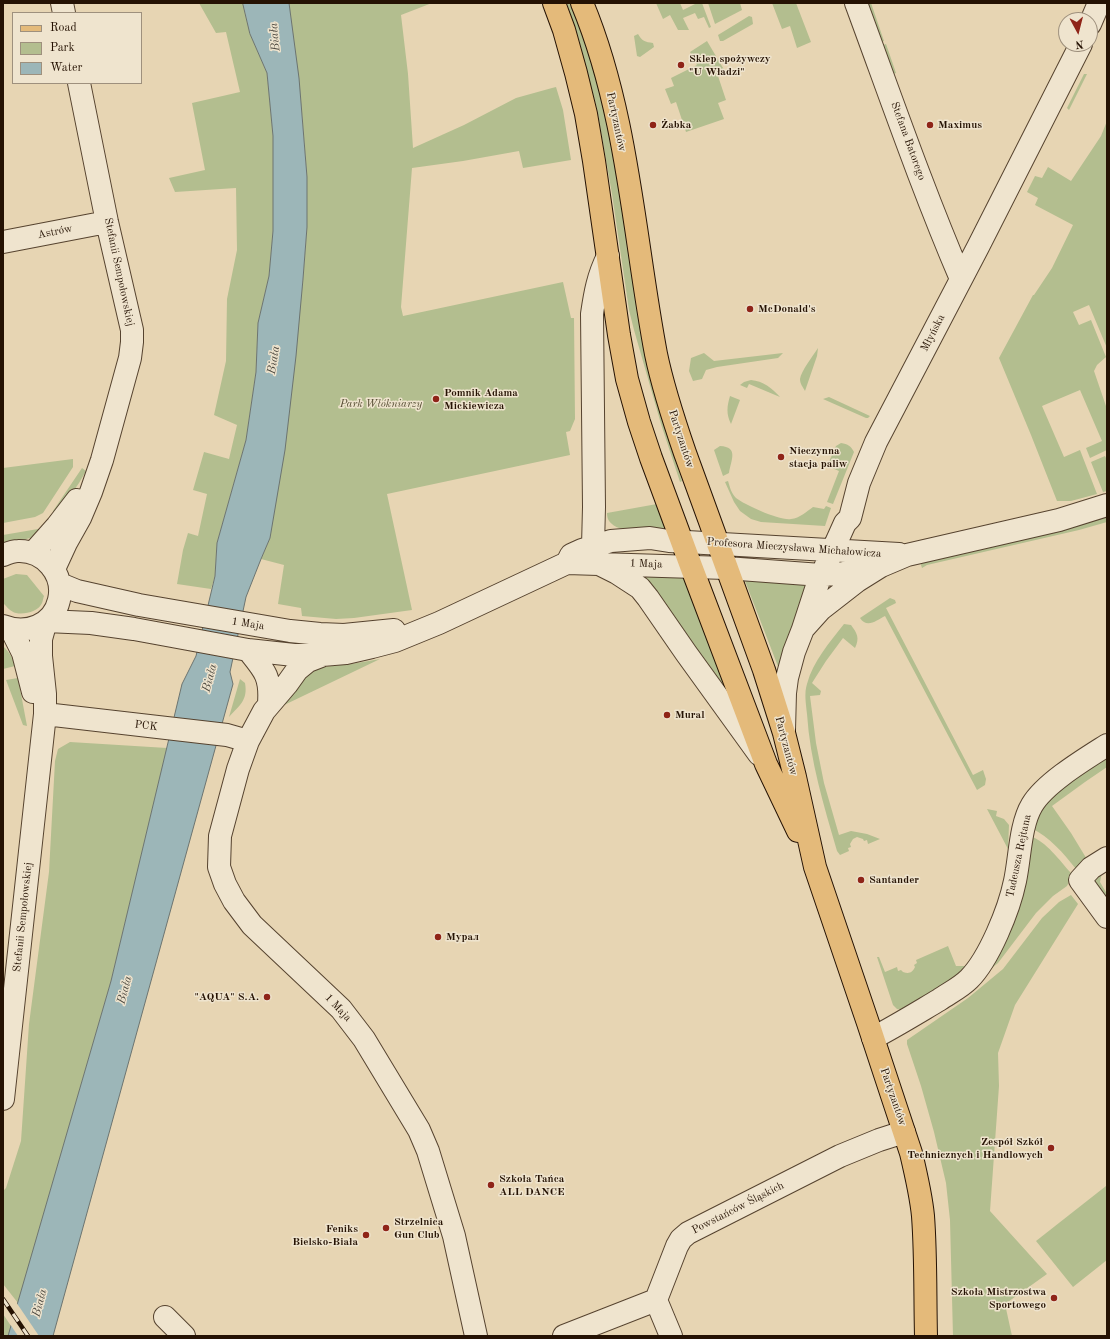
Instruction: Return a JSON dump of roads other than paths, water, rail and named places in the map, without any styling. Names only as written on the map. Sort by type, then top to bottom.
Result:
[{"type":"main road","name":"Partyzantów","points":[[554,3],[568,44],[586,114],[627,379],[651,458],[766,764],[815,867]]},
{"type":"main road","name":"Partyzantów","points":[[582,3],[607,75],[614,107],[650,321],[663,382],[684,453],[752,635],[784,733],[815,867],[904,1132],[915,1171],[922,1215],[925,1253],[926,1336]]},
{"type":"street","name":"Stefana Batorego","points":[[856,3],[961,279]]},
{"type":"street","name":"Młyńska","points":[[803,629],[821,576],[832,550],[845,523],[850,518],[859,484],[876,442],[978,247],[1077,52]]},
{"type":"street","name":"Stefanii Sempołowskiej","points":[[3,1099],[45,714],[41,645],[46,621],[52,614],[59,600],[57,577],[91,492],[102,460],[130,358],[132,342],[132,330],[79,84]]},
{"type":"street","name":"Astrów","points":[[3,242],[108,222]]},
{"type":"street","points":[[595,555],[592,314],[595,288],[601,269],[608,256]]},
{"type":"street","name":"Stefanii Sempołowskiej","points":[[33,553],[71,508],[102,460]]},
{"type":"street","name":"Profesora Mieczysława Michałowicza","points":[[784,733],[785,693],[794,652],[803,629],[830,601],[857,581],[881,566],[907,555],[1059,520],[1107,505]]},
{"type":"street","name":"1 Maja","points":[[595,555],[611,541],[650,538],[682,542]]},
{"type":"street","name":"Profesora Mieczysława Michałowicza","points":[[682,542],[907,555]]},
{"type":"street","points":[[3,555],[17,551],[33,553]]},
{"type":"street","name":"1 Maja","points":[[33,553],[45,559],[57,577],[77,591],[182,613],[290,631],[344,635],[395,630],[439,623]]},
{"type":"street","name":"1 Maja","points":[[46,621],[91,623],[134,629],[248,650],[294,655],[322,656],[346,653],[372,647],[439,623],[567,563],[571,555],[595,555],[691,566],[726,568]]},
{"type":"street","name":"Partyzantów","points":[[595,555],[617,573],[640,588],[766,764]]},
{"type":"street","name":"Profesora Mieczysława Michałowicza","points":[[726,568],[821,576],[881,566]]},
{"type":"street","points":[[7,628],[24,630],[38,626],[46,621]]},
{"type":"street","name":"Stefanii Sempołowskiej","points":[[7,628],[25,659],[42,735]]},
{"type":"street","name":"1 Maja","points":[[248,650],[259,664],[269,681],[269,703]]},
{"type":"street","name":"1 Maja","points":[[322,656],[308,661],[297,670],[287,684],[269,703],[248,741],[238,769],[220,836],[219,867],[234,902],[252,925],[340,1009],[360,1033],[419,1130],[428,1151],[454,1236],[476,1336]]},
{"type":"street","name":"PCK","points":[[45,714],[227,735],[248,741]]},
{"type":"street","name":"Tadeusza Rejtana","points":[[873,1038],[901,1023],[961,985],[976,971],[990,949],[1008,905],[1015,883],[1024,822],[1032,804],[1047,786],[1107,745]]},
{"type":"street","points":[[1107,858],[1091,868],[1080,880],[1107,917]]},
{"type":"street","name":"Powstańców Śląskich","points":[[656,1300],[681,1239],[688,1233],[840,1156],[879,1140],[904,1132]]},
{"type":"street","points":[[564,1336],[656,1300],[671,1336]]},
{"type":"street","points":[[165,1316],[184,1336]]},
{"type":"water","name":"Biała","points":[[243,3],[289,3],[299,78],[307,177],[307,227],[296,356],[285,450],[270,538],[246,597],[230,672],[233,684],[53,1336],[8,1336],[111,981],[182,684],[196,656],[215,576],[217,543],[246,440],[256,372],[258,323],[269,276],[273,231],[273,136],[267,73],[250,34]]},
{"type":"railway","points":[[3,1299],[28,1336]]},
{"type":"place","name":"Sklep spożywczy \"U Władzi\"","points":[[681,65]]},
{"type":"place","name":"Żabka","points":[[653,125]]},
{"type":"place","name":"Maximus","points":[[930,125]]},
{"type":"place","name":"McDonald's","points":[[750,309]]},
{"type":"place","name":"Pomnik Adama Mickiewicza","points":[[436,399]]},
{"type":"place","name":"Nieczynna stacja paliw","points":[[781,457]]},
{"type":"place","name":"Mural","points":[[667,715]]},
{"type":"place","name":"Santander","points":[[861,880]]},
{"type":"place","name":"Мурал","points":[[438,937]]},
{"type":"place","name":"\"AQUA\" S.A.","points":[[267,997]]},
{"type":"place","name":"Zespół Szkół Technicznych i Handlowych","points":[[1051,1148]]},
{"type":"place","name":"Szkoła Tańca ALL DANCE","points":[[491,1185]]},
{"type":"place","name":"Strzelnica Gun Club","points":[[386,1228]]},
{"type":"place","name":"Feniks Bielsko-Biała","points":[[366,1235]]},
{"type":"place","name":"Szkoła Mistrzostwa Sportowego","points":[[1054,1298]]},
{"type":"park label","name":"Park Włókniarzy","points":[[381,404]]}]
